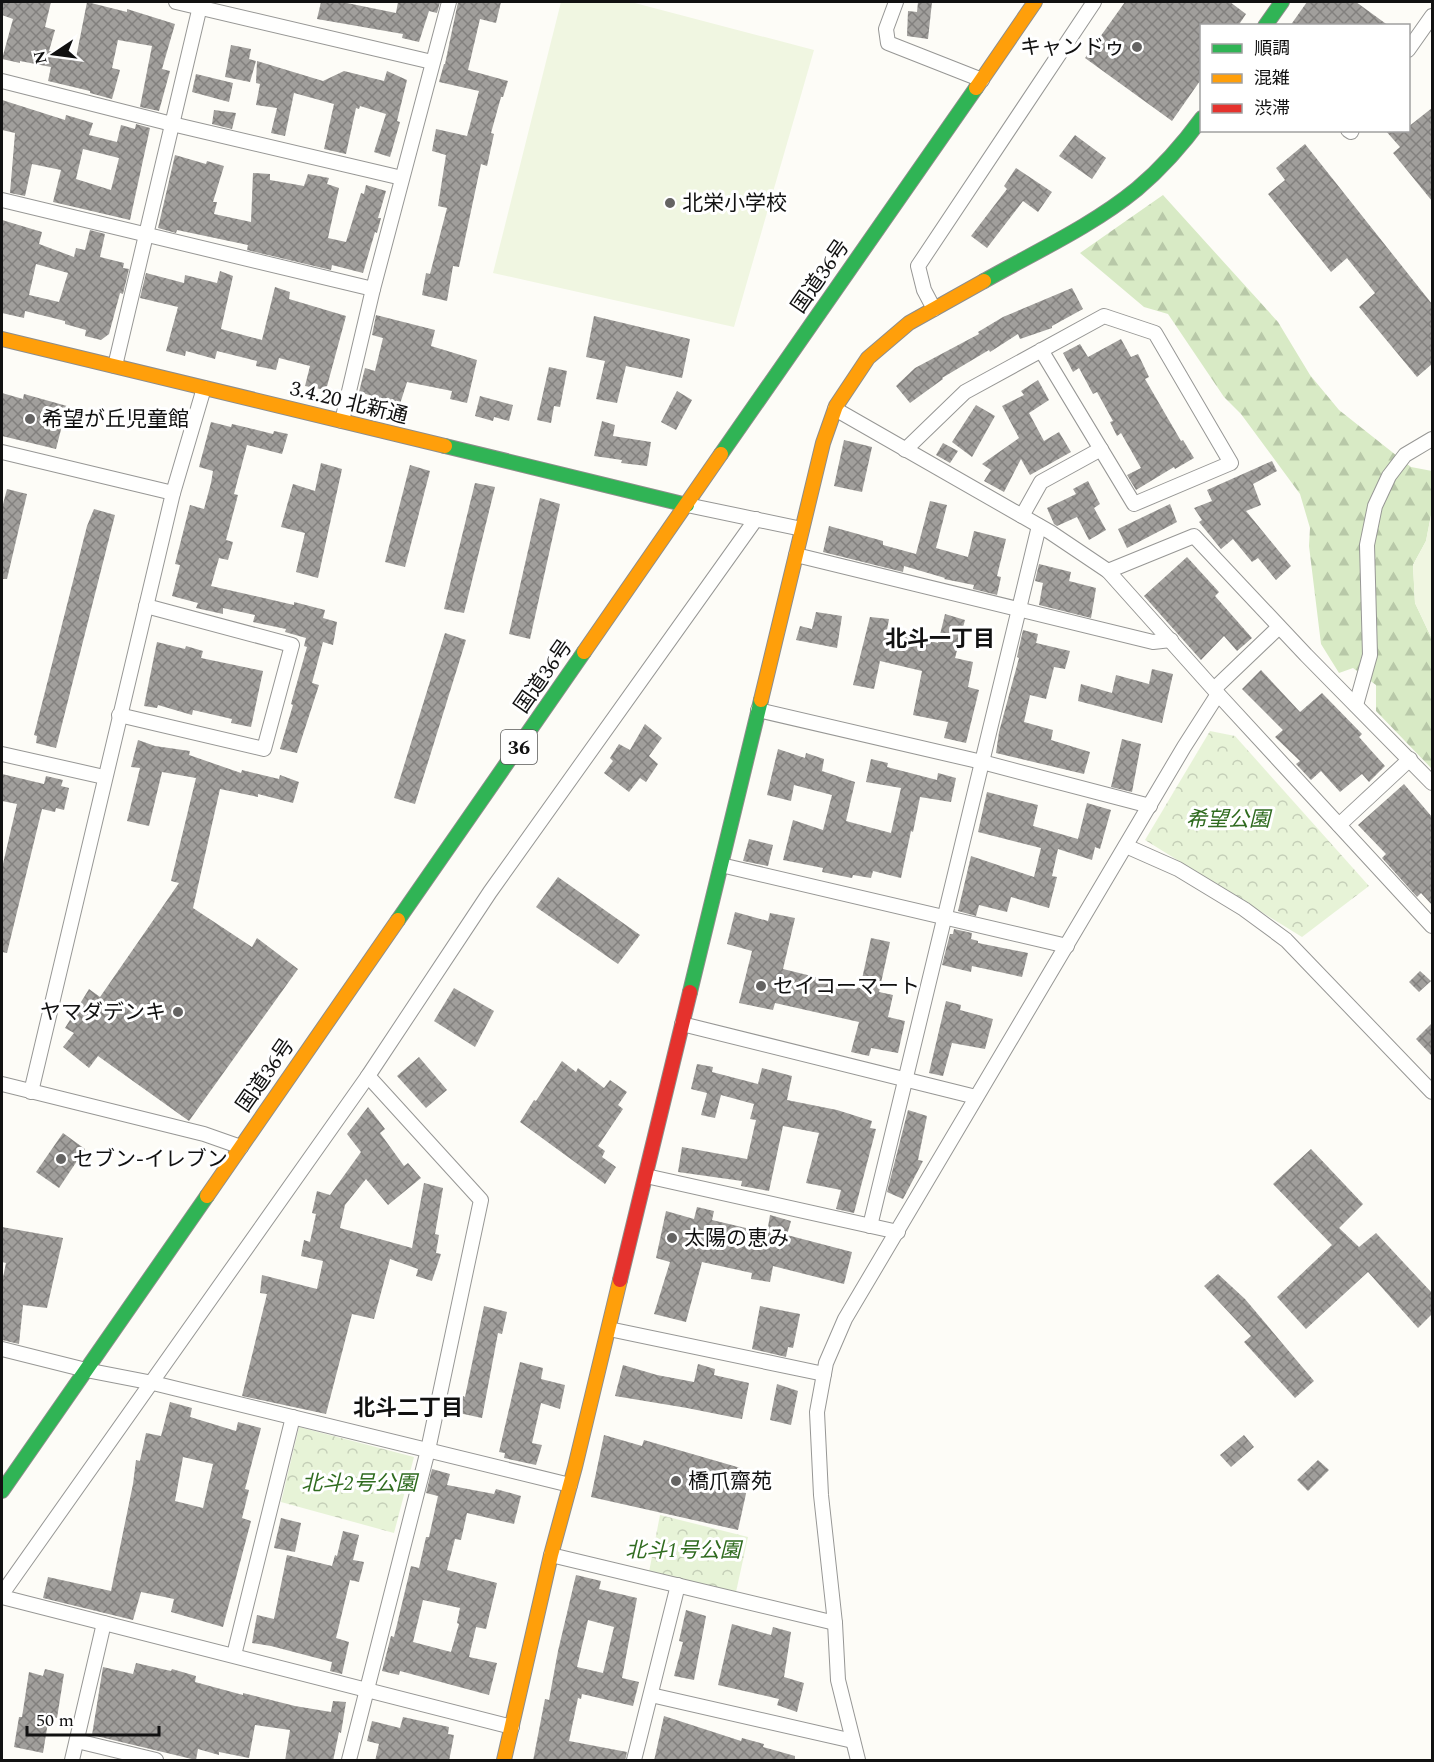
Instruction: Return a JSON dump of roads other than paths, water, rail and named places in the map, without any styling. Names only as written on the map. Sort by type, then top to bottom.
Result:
[{"type":"main road","name":"国道36号","points":[[2,1491],[1035,2]]},
{"type":"main road","points":[[1266,24],[1282,2]]},
{"type":"main road","points":[[504,1761],[552,1555],[609,1329],[823,443],[835,410],[868,358],[909,323],[1092,220],[1137,189],[1182,146],[1200,121]]},
{"type":"main road","name":"3.4.20 北新通","points":[[2,339],[687,505]]},
{"type":"street","points":[[176,2],[200,4],[432,62]]},
{"type":"street","points":[[342,421],[373,289],[449,2]]},
{"type":"street","points":[[896,2],[886,29],[888,43],[982,80]]},
{"type":"street","points":[[934,309],[924,290],[918,266],[1094,2]]},
{"type":"street","points":[[115,366],[200,4]]},
{"type":"street","points":[[1410,47],[1432,16]]},
{"type":"street","points":[[2,81],[402,178]]},
{"type":"street","points":[[2,200],[373,289]]},
{"type":"street","points":[[905,450],[965,392],[1041,350],[1104,316],[1155,333],[1231,463],[1134,504],[1041,350]]},
{"type":"street","points":[[31,1092],[173,493],[204,388]]},
{"type":"street","points":[[835,410],[1039,526],[1108,571],[1432,926]]},
{"type":"street","points":[[1356,705],[1370,655],[1367,545],[1375,506],[1389,476],[1405,455],[1432,440]]},
{"type":"street","points":[[1022,516],[1041,482],[1101,449]]},
{"type":"street","points":[[2,452],[173,493]]},
{"type":"street","points":[[687,505],[802,529]]},
{"type":"street","points":[[512,1727],[2,1596],[368,1076],[490,892],[756,519]]},
{"type":"street","points":[[870,1226],[1039,526]]},
{"type":"street","points":[[1108,571],[1194,536],[1279,627],[1432,783]]},
{"type":"street","points":[[796,555],[1154,642],[1171,640]]},
{"type":"street","points":[[119,715],[264,749],[292,645],[146,606]]},
{"type":"street","points":[[858,1761],[838,1680],[835,1623],[821,1495],[818,1412],[826,1363],[845,1319],[1216,692],[1279,627]]},
{"type":"street","points":[[758,710],[982,762],[1150,806]]},
{"type":"street","points":[[2,754],[104,777]]},
{"type":"street","points":[[1339,825],[1410,759]]},
{"type":"street","points":[[1126,846],[1178,869],[1244,909],[1286,940],[1432,1092]]},
{"type":"street","points":[[721,866],[1067,946]]},
{"type":"street","points":[[682,1024],[976,1097]]},
{"type":"street","points":[[349,1761],[428,1450],[481,1200],[368,1076]]},
{"type":"street","points":[[2,1084],[204,1134],[241,1147]]},
{"type":"street","points":[[646,1176],[898,1232]]},
{"type":"street","points":[[609,1329],[824,1374]]},
{"type":"street","points":[[2,1349],[86,1370],[153,1383],[570,1485]]},
{"type":"street","points":[[234,1655],[293,1417]]},
{"type":"street","points":[[552,1555],[835,1623]]},
{"type":"street","points":[[634,1761],[678,1585]]},
{"type":"street","points":[[72,1761],[104,1623]]},
{"type":"street","points":[[651,1695],[854,1741]]},
{"type":"street","points":[[77,1741],[156,1761]]},
{"type":"place","name":"キャンドゥ","points":[[1137,47]]},
{"type":"place","name":"北栄小学校","points":[[670,203]]},
{"type":"place","name":"希望が丘児童館","points":[[30,419]]},
{"type":"place","name":"セイコーマート","points":[[761,986]]},
{"type":"place","name":"ヤマダデンキ","points":[[178,1012]]},
{"type":"place","name":"セブン-イレブン","points":[[61,1159]]},
{"type":"place","name":"太陽の恵み","points":[[672,1238]]},
{"type":"place","name":"橋爪齋苑","points":[[676,1481]]},
{"type":"district","name":"北斗一丁目","points":[[940,638]]},
{"type":"district","name":"北斗二丁目","points":[[408,1407]]},
{"type":"park label","name":"希望公園","points":[[1228,819]]},
{"type":"park label","name":"北斗2号公園","points":[[359,1483]]},
{"type":"park label","name":"北斗1号公園","points":[[683,1550]]}]
